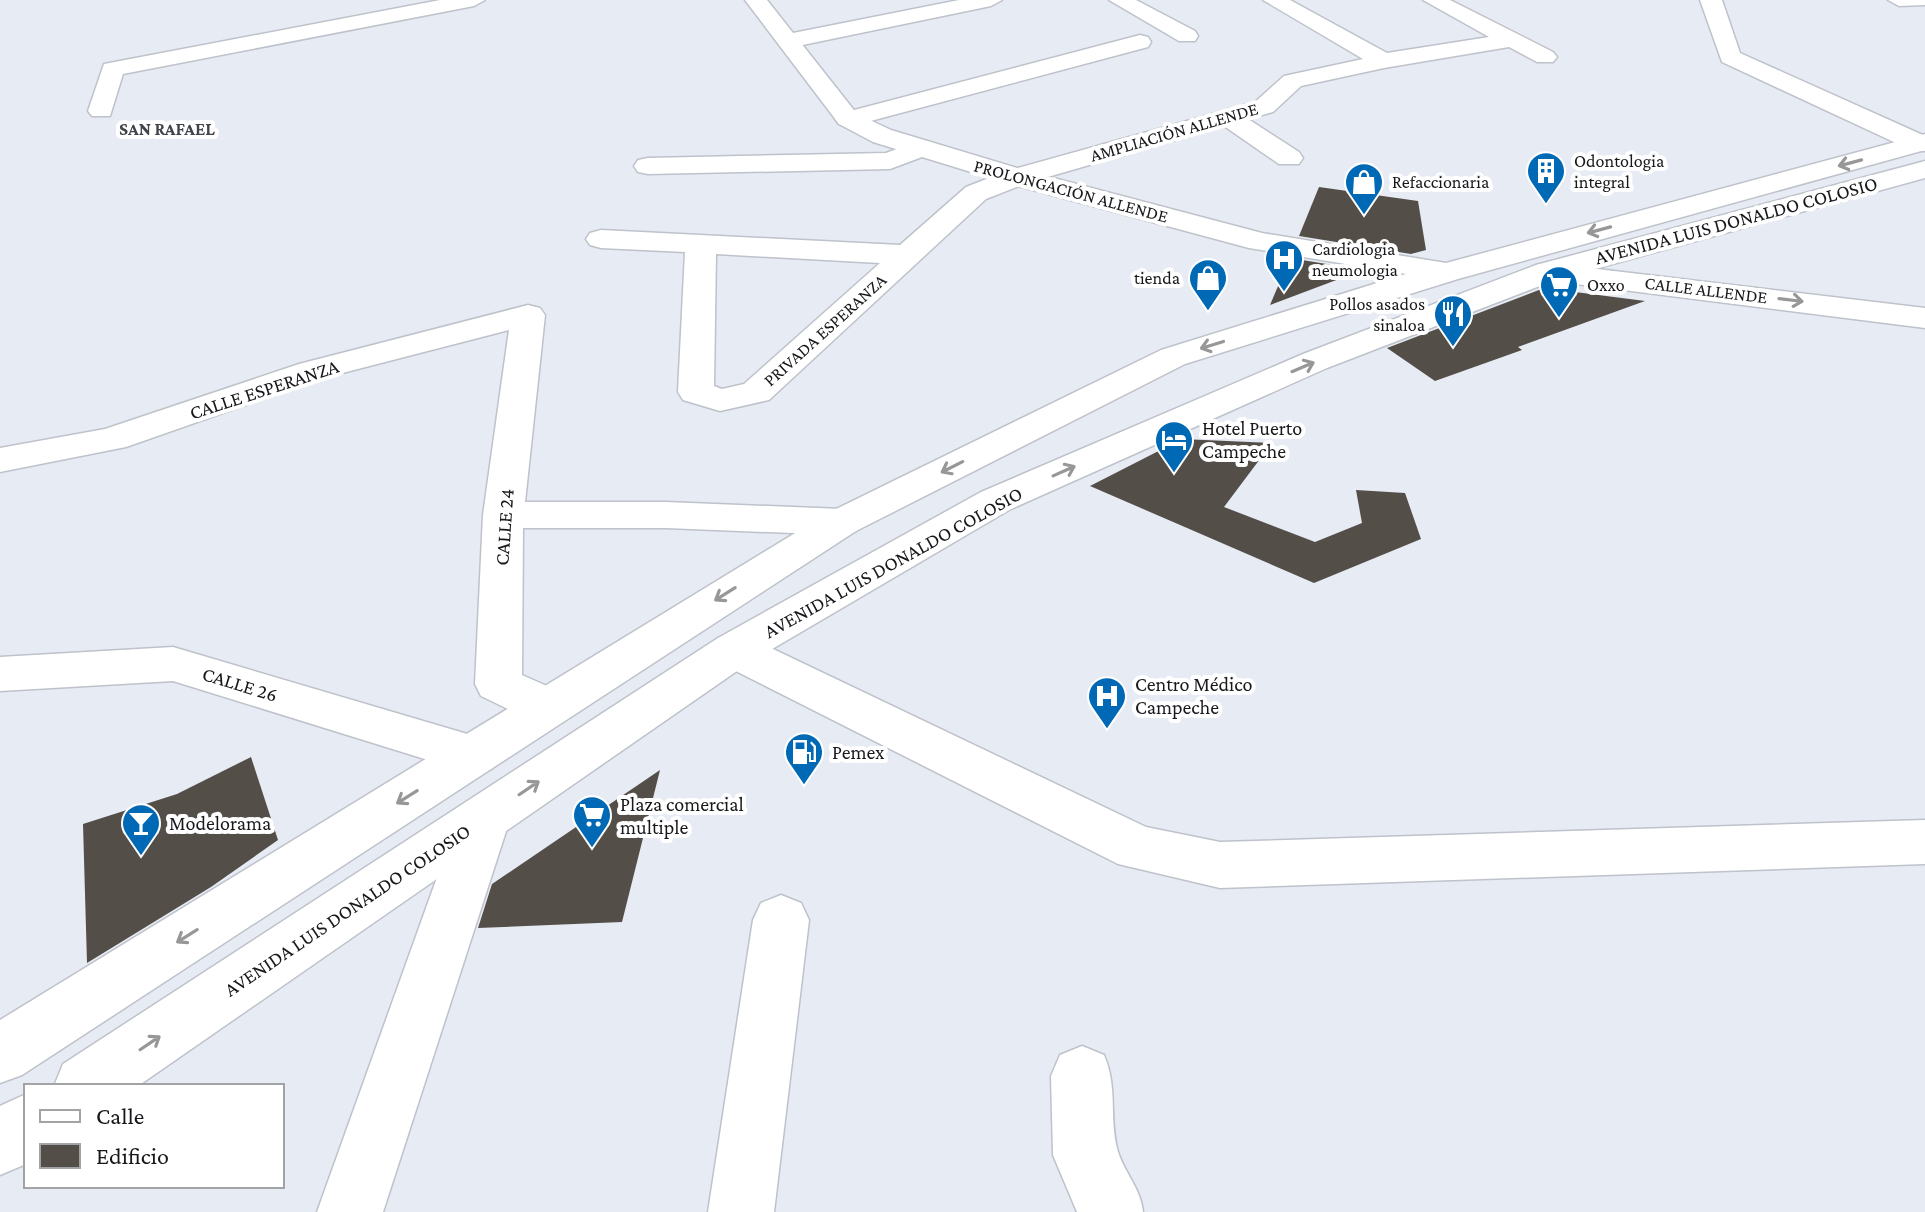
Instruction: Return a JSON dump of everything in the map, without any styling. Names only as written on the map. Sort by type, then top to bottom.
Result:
[{"type":"street","points":[[101,111],[112,69],[474,0]]},
{"type":"street","name":"PROLONGACIÓN ALLENDE","points":[[756,0],[848,119],[882,136],[1017,177],[1260,242],[1447,272]]},
{"type":"street","points":[[788,41],[991,0]]},
{"type":"street","points":[[1120,0],[1187,36]]},
{"type":"street","points":[[1274,0],[1384,61]]},
{"type":"street","points":[[1434,0],[1545,57]]},
{"type":"street","points":[[1711,0],[1730,57],[1923,152]]},
{"type":"street","name":"AMPLIACIÓN ALLENDE","points":[[1017,177],[1264,107],[1293,81],[1384,61],[1512,40]]},
{"type":"street","points":[[848,119],[1140,42]]},
{"type":"street","points":[[1227,117],[1289,158]]},
{"type":"street","points":[[648,166],[890,161],[921,148]]},
{"type":"street","name":"AVENIDA LUIS DONALDO COLOSIO","points":[[0,1054],[842,522],[1173,357],[1447,272],[1923,152]]},
{"type":"street","name":"AVENIDA LUIS DONALDO COLOSIO","points":[[88,1084],[734,650],[995,501],[1315,361],[1547,272],[1923,152]]},
{"type":"street","name":"PRIVADA ESPERANZA","points":[[701,242],[696,392],[720,400],[756,392],[976,193],[1017,177]]},
{"type":"street","name":"PRIVADA ESPERANZA","points":[[601,239],[908,255]]},
{"type":"street","name":"CALLE ALLENDE","points":[[1447,272],[1547,272],[1875,310],[1922,321]]},
{"type":"street","name":"CALLE ESPERANZA","points":[[0,460],[113,439],[311,371],[528,315]]},
{"type":"street","name":"CALLE 24","points":[[528,315],[503,515],[498,684],[548,707]]},
{"type":"street","points":[[503,515],[666,515],[842,522]]},
{"type":"street","points":[[734,650],[1137,848],[1220,865],[1925,842]]},
{"type":"street","name":"CALLE 26","points":[[0,674],[173,664],[473,755]]},
{"type":"street","points":[[350,1212],[484,819]]},
{"type":"street","points":[[741,1212],[781,920]]},
{"type":"street","points":[[1082,1076],[1085,1155],[1109,1202],[1110,1212]]},
{"type":"street","points":[[0,1143],[24,1127]]},
{"type":"building","name":"Refaccionaria","points":[[1319,187],[1418,201],[1426,250],[1411,254],[1299,236]]},
{"type":"building","points":[[1290,258],[1363,270],[1270,305]]},
{"type":"building","points":[[1544,288],[1645,301],[1435,381],[1387,348]]},
{"type":"building","points":[[1182,439],[1272,443],[1224,507],[1315,542],[1362,523],[1356,490],[1405,493],[1421,539],[1314,583],[1090,486]]},
{"type":"building","name":"Modelorama","points":[[251,757],[278,840],[211,887],[87,963],[83,824],[177,794]]},
{"type":"building","name":"Plaza comercial multiple","points":[[660,770],[622,922],[478,928],[492,884]]},
{"type":"place","name":"Odontologia integral","points":[[1546,205]]},
{"type":"place","name":"Refaccionaria","points":[[1364,216]]},
{"type":"place","name":"Cardiologia neumologia","points":[[1284,293]]},
{"type":"place","name":"tienda","points":[[1208,312]]},
{"type":"place","name":"Oxxo","points":[[1559,319]]},
{"type":"place","name":"Pollos asados sinaloa","points":[[1453,348]]},
{"type":"place","name":"Hotel Puerto Campeche","points":[[1174,474]]},
{"type":"place","name":"Centro Médico Campeche","points":[[1107,730]]},
{"type":"place","name":"Pemex","points":[[804,786]]},
{"type":"place","name":"Plaza comercial multiple","points":[[592,849]]},
{"type":"place","name":"Modelorama","points":[[141,857]]},
{"type":"district","name":"SAN RAFAEL","points":[[167,129]]}]
